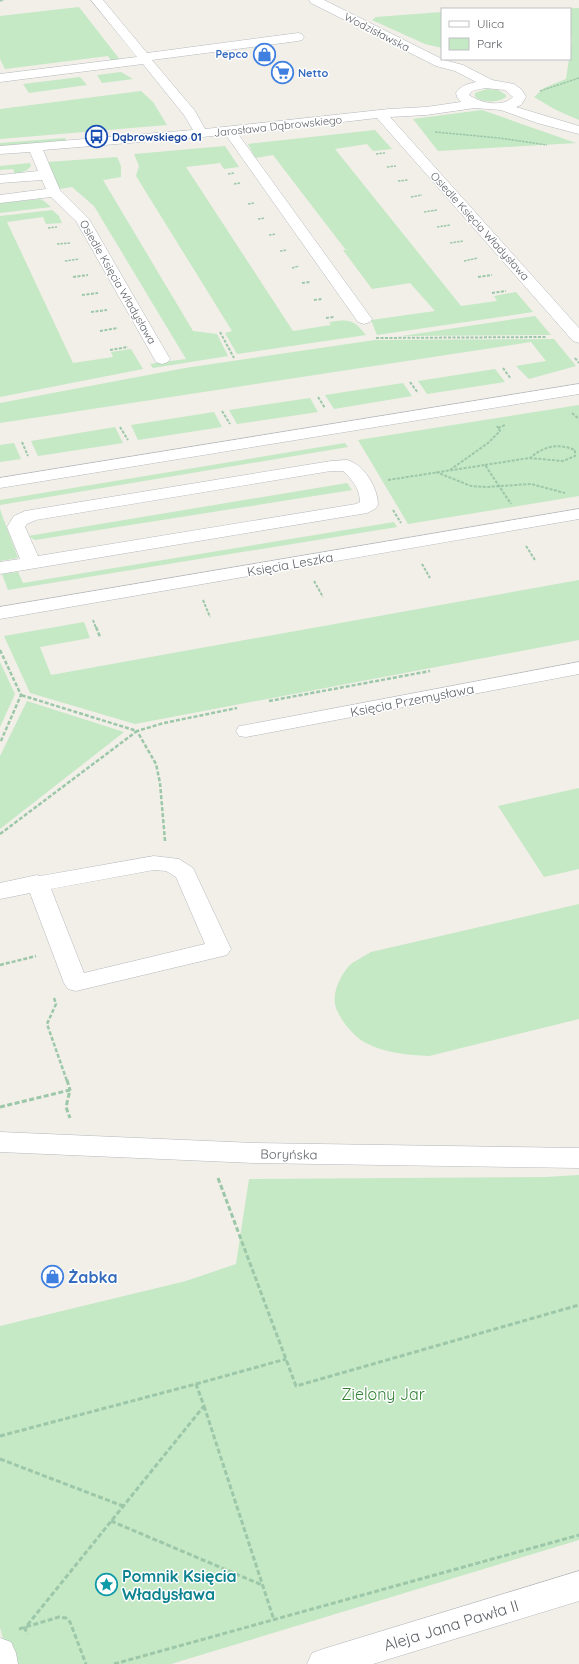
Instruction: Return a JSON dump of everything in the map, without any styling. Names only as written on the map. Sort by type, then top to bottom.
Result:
[{"type":"street","points":[[97,0],[190,114],[201,133]]},
{"type":"street","name":"Wodzisławska","points":[[314,0],[440,63],[460,68],[489,84]]},
{"type":"street","points":[[0,78],[298,36]]},
{"type":"street","name":"Wodzisławska","points":[[440,63],[444,71],[465,92],[465,100],[474,104]]},
{"type":"street","points":[[489,84],[513,89],[519,94],[519,100]]},
{"type":"street","name":"Jarosława Dąbrowskiego","points":[[384,114],[489,84]]},
{"type":"street","points":[[501,106],[512,104],[519,100]]},
{"type":"street","points":[[519,100],[552,114],[579,129]]},
{"type":"street","name":"Jarosława Dąbrowskiego","points":[[0,150],[230,131],[384,114],[426,111],[474,104],[501,106]]},
{"type":"street","points":[[501,106],[542,120],[579,129]]},
{"type":"street","name":"Osiedle Księcia Władysława","points":[[384,114],[579,338]]},
{"type":"street","points":[[230,131],[238,145],[364,319]]},
{"type":"street","name":"Osiedle Księcia Władysława","points":[[35,147],[54,192],[82,219],[162,359]]},
{"type":"street","points":[[0,179],[46,175]]},
{"type":"street","points":[[0,199],[54,192]]},
{"type":"street","points":[[0,483],[579,389]]},
{"type":"street","points":[[0,568],[31,563],[362,509],[369,505],[370,499],[356,472],[347,465],[323,467],[31,515],[20,520],[16,527],[31,563]]},
{"type":"street","name":"Księcia Leszka","points":[[0,612],[378,550],[579,514]]},
{"type":"street","name":"Księcia Przemysława","points":[[246,731],[579,668]]},
{"type":"street","points":[[0,890],[38,883],[154,863],[171,864],[186,873],[219,949],[76,983],[38,883]]},
{"type":"street","name":"Boryńska","points":[[0,1142],[208,1152],[579,1158]]},
{"type":"street","name":"Aleja Jana Pawła II","points":[[323,1664],[579,1586]]},
{"type":"street","points":[[2,1664],[8,1642]]},
{"type":"path","points":[[538,92],[579,78]]},
{"type":"path","points":[[432,132],[499,138],[550,146]]},
{"type":"path","points":[[73,277],[88,275]]},
{"type":"path","points":[[492,293],[510,290]]},
{"type":"path","points":[[82,295],[100,293]]},
{"type":"path","points":[[91,312],[109,310]]},
{"type":"path","points":[[100,331],[125,327]]},
{"type":"path","points":[[220,332],[234,358]]},
{"type":"path","points":[[372,338],[549,337]]},
{"type":"path","points":[[110,350],[134,345]]},
{"type":"path","points":[[503,368],[515,383]]},
{"type":"path","points":[[410,382],[423,398]]},
{"type":"path","points":[[318,396],[328,413]]},
{"type":"path","points":[[222,411],[232,428]]},
{"type":"path","points":[[450,470],[488,443],[500,431],[496,423]]},
{"type":"path","points":[[120,427],[130,444]]},
{"type":"path","points":[[22,442],[29,460]]},
{"type":"path","points":[[383,480],[530,458],[556,462],[567,461],[575,456],[575,450],[566,446],[552,446],[539,450],[530,458]]},
{"type":"path","points":[[485,465],[511,505]]},
{"type":"path","points":[[436,472],[471,486],[500,487],[531,484],[572,495]]},
{"type":"path","points":[[524,544],[535,560]]},
{"type":"path","points":[[420,562],[430,578]]},
{"type":"path","points":[[314,580],[323,597]]},
{"type":"path","points":[[203,599],[210,617]]},
{"type":"path","points":[[92,618],[100,637]]},
{"type":"path","points":[[0,650],[21,695],[137,730],[156,764],[160,783],[166,842]]},
{"type":"path","points":[[0,743],[21,695]]},
{"type":"path","points":[[0,834],[137,730]]},
{"type":"path","points":[[0,965],[38,956]]},
{"type":"path","points":[[53,997],[56,1004],[47,1024],[70,1090],[66,1107],[80,1146]]},
{"type":"path","points":[[0,1107],[70,1090]]},
{"type":"path","points":[[208,1152],[296,1386],[579,1305]]},
{"type":"path","points":[[0,1436],[286,1359]]},
{"type":"path","points":[[196,1384],[274,1620]]},
{"type":"path","points":[[8,1642],[25,1628],[204,1406]]},
{"type":"path","points":[[0,1459],[123,1506]]},
{"type":"path","points":[[111,1521],[263,1586]]},
{"type":"path","points":[[114,1664],[579,1535]]},
{"type":"path","points":[[25,1628],[59,1617],[66,1618],[70,1622],[86,1664]]},
{"type":"path","points":[[25,1628],[28,1640]]},
{"type":"green space","points":[[79,7],[121,61],[112,62],[108,56],[5,69],[0,59],[0,16]]},
{"type":"green space","points":[[571,8],[579,8],[579,120],[556,110],[534,97],[544,88],[566,79],[569,60],[571,60]]},
{"type":"green space","points":[[441,12],[441,48],[425,44],[372,20],[376,17]]},
{"type":"green space","points":[[121,72],[133,79],[102,83],[97,75]]},
{"type":"green space","points":[[80,77],[87,85],[29,93],[23,84]]},
{"type":"green space","points":[[487,89],[498,90],[506,95],[506,97],[490,102],[475,97],[475,93]]},
{"type":"green space","points":[[141,91],[153,102],[167,125],[0,139],[0,109]]},
{"type":"green space","points":[[482,110],[576,143],[438,151],[413,119]]},
{"type":"green space","points":[[375,130],[392,149],[373,151],[367,144],[335,149],[461,306],[497,301],[494,296],[516,292],[533,312],[377,335],[371,320],[435,311],[410,283],[372,289],[343,250],[349,249],[345,249],[273,155],[255,158],[248,144]]},
{"type":"green space","points":[[65,138],[67,141],[0,147],[0,143]]},
{"type":"green space","points":[[225,146],[239,167],[224,169],[220,163],[186,167],[293,331],[331,325],[329,322],[350,321],[358,326],[366,335],[237,354],[225,333],[232,331],[136,176],[139,166],[134,154]]},
{"type":"green space","points":[[117,157],[121,166],[121,177],[103,180],[193,331],[217,334],[228,356],[153,368],[150,364],[186,359],[94,206],[72,187],[59,189],[48,162]]},
{"type":"green space","points":[[30,163],[31,166],[27,170],[15,175],[13,169],[0,170],[0,166]]},
{"type":"green space","points":[[40,199],[51,207],[0,213],[0,203]]},
{"type":"green space","points":[[52,210],[59,216],[62,223],[46,224],[43,217],[7,222],[73,363],[113,357],[111,352],[131,349],[143,369],[0,397],[0,216]]},
{"type":"green space","points":[[535,316],[551,335],[402,336]]},
{"type":"green space","points":[[554,339],[576,366],[529,379],[516,366],[546,361],[531,342],[0,423],[0,403],[185,368],[375,340]]},
{"type":"green space","points":[[495,369],[505,382],[427,394],[418,381]]},
{"type":"green space","points":[[403,383],[412,396],[334,409],[325,395]]},
{"type":"green space","points":[[310,398],[318,412],[237,424],[229,410]]},
{"type":"green space","points":[[579,405],[579,496],[408,524],[358,440]]},
{"type":"green space","points":[[214,412],[222,427],[138,440],[131,425]]},
{"type":"green space","points":[[115,427],[123,443],[38,456],[31,441]]},
{"type":"green space","points":[[14,443],[21,459],[0,462],[0,445]]},
{"type":"green space","points":[[345,443],[348,447],[0,505],[0,500]]},
{"type":"green space","points":[[347,483],[352,490],[35,540],[28,536]]},
{"type":"green space","points":[[0,509],[2,515],[18,558],[0,561]]},
{"type":"green space","points":[[394,522],[397,527],[8,590],[2,574],[18,572],[23,583]]},
{"type":"green space","points":[[579,580],[579,640],[135,724],[30,693],[4,636],[84,622],[90,638],[40,647],[51,675]]},
{"type":"green space","points":[[0,662],[15,694],[0,727]]},
{"type":"green space","points":[[27,701],[124,732],[0,829],[0,756]]},
{"type":"green space","points":[[579,788],[579,869],[544,877],[498,806]]},
{"type":"green space","points":[[579,904],[579,1019],[429,1056],[388,1051],[364,1042],[346,1025],[336,1009],[335,994],[342,975],[350,965],[371,952]]},
{"type":"green space","name":"Zielony Jar","points":[[579,1175],[579,1540],[171,1664],[9,1664],[0,1627],[0,1326],[186,1281],[236,1264],[249,1179],[546,1177]]},
{"type":"place","name":"Pepco","points":[[264,54]]},
{"type":"place","name":"Netto","points":[[282,73]]},
{"type":"place","name":"Dąbrowskiego 01","points":[[96,137]]},
{"type":"place","name":"Żabka","points":[[53,1277]]},
{"type":"place","name":"Pomnik Księcia Władysława","points":[[107,1585]]}]
